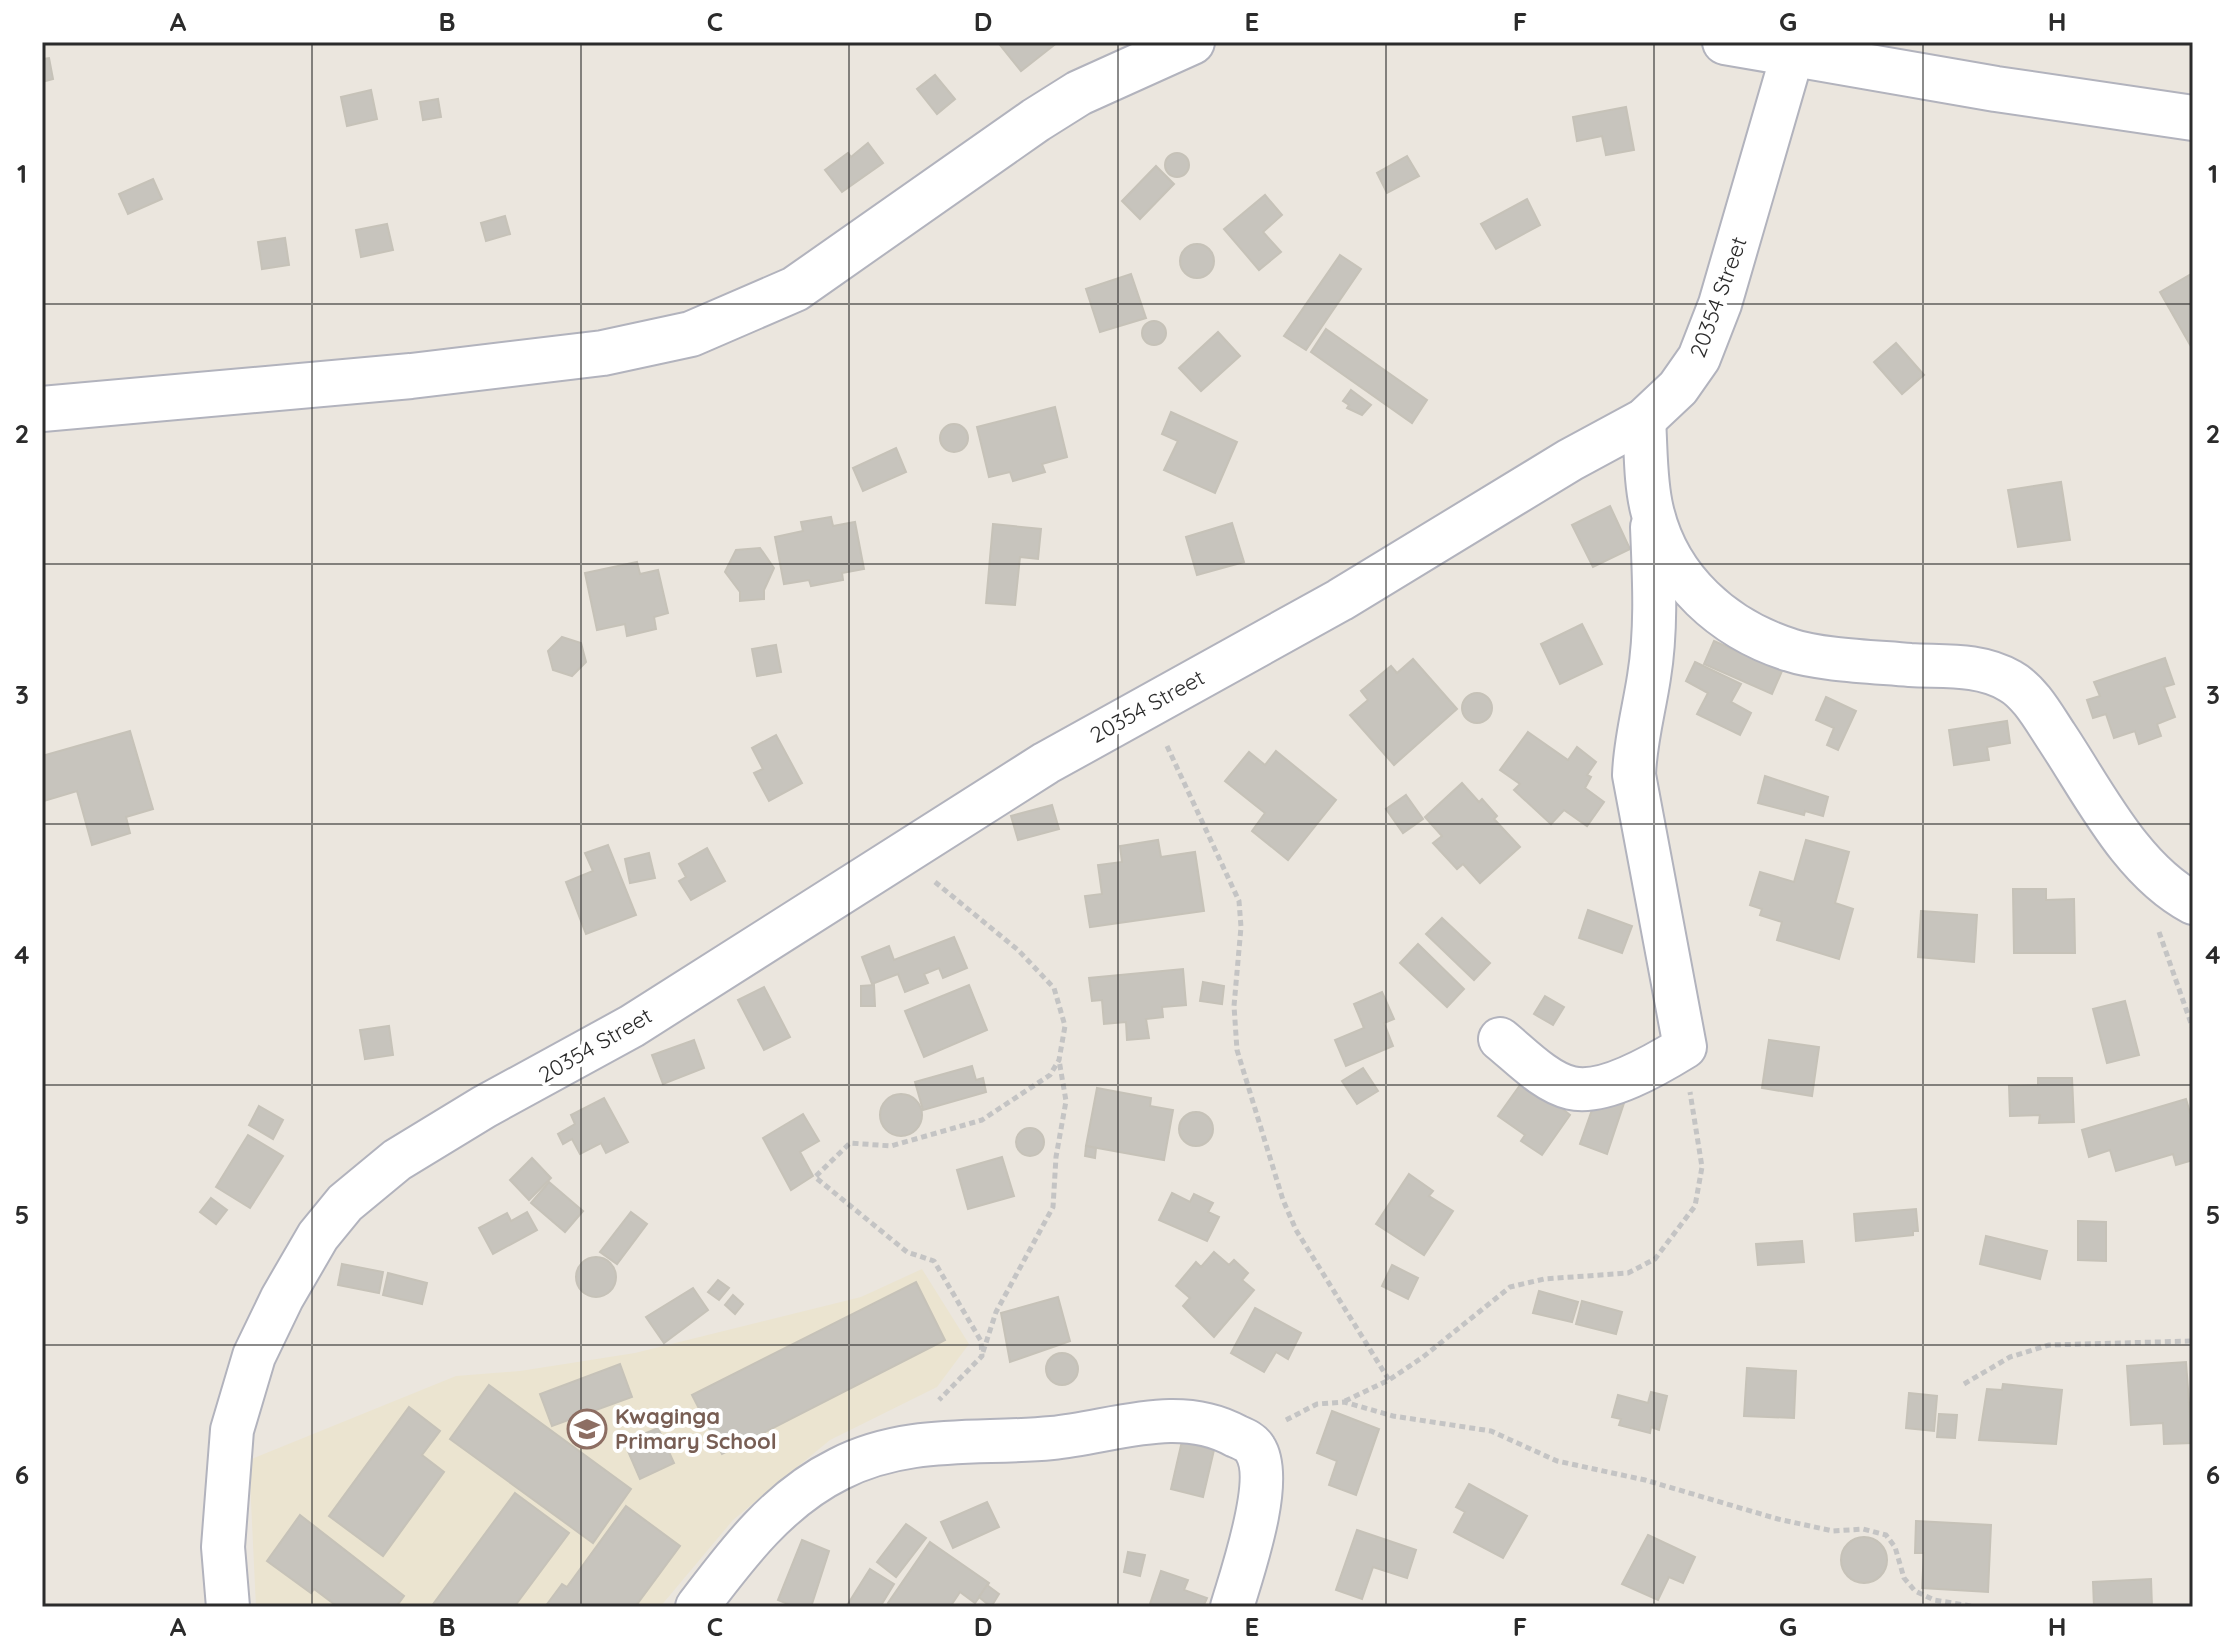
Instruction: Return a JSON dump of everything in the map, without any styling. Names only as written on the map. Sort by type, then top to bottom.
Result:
[{"type":"street","points":[[42,409],[411,376],[603,353],[691,334],[795,289],[1046,113],[1079,93],[1192,42]]},
{"type":"street","points":[[1725,42],[1792,56],[2193,118]]},
{"type":"street","name":"20354 Street","points":[[228,1607],[223,1547],[232,1430],[254,1356],[282,1298],[318,1236],[345,1203],[397,1160],[484,1107],[632,1026],[909,847],[1145,706],[1340,600],[1570,460],[1644,420],[1678,388],[1699,358],[1720,304],[1792,56]]},
{"type":"street","points":[[1500,1039],[1540,1071],[1572,1088],[1608,1084],[1649,1070],[1685,1047],[1634,775],[1635,746],[1649,675],[1655,609],[1652,510],[1644,420]]},
{"type":"street","points":[[1652,510],[1666,548],[1689,588],[1717,614],[1745,630],[1791,651],[1910,665],[1972,667],[2012,681],[2033,703],[2120,832],[2154,875],[2193,903]]},
{"type":"street","points":[[697,1607],[743,1546],[805,1491],[837,1469],[905,1446],[952,1440],[1052,1438],[1156,1420],[1202,1424],[1227,1431],[1253,1445],[1261,1459],[1256,1529],[1232,1607]]},
{"type":"path","points":[[1145,706],[1191,792],[1239,901],[1241,927],[1234,1006],[1237,1050],[1283,1200],[1296,1230],[1389,1380]]},
{"type":"path","points":[[905,1446],[949,1385],[982,1356],[996,1312],[1053,1207],[1056,1157],[1066,1101],[1059,1060],[1065,1026],[1054,988],[1018,950],[915,867],[909,847]]},
{"type":"path","points":[[2154,875],[2156,920],[2193,1029]]},
{"type":"path","points":[[1344,1402],[1389,1380],[1510,1287],[1544,1279],[1628,1273],[1655,1259],[1695,1206],[1702,1167],[1685,1047]]},
{"type":"path","points":[[982,1356],[981,1341],[934,1261],[907,1252],[815,1177],[850,1143],[891,1146],[982,1120],[1050,1075],[1059,1060]]},
{"type":"path","points":[[1964,1384],[2010,1357],[2049,1345],[2193,1341]]},
{"type":"path","points":[[1253,1445],[1276,1425],[1317,1404],[1344,1402],[1393,1416],[1491,1431],[1557,1461],[1645,1480],[1778,1519],[1833,1531],[1863,1529],[1886,1535],[1895,1547],[1904,1578],[1915,1591],[1934,1600],[1977,1607]]},
{"type":"shaded area","name":"Kwaginga Primary School","points":[[922,1269],[969,1344],[937,1387],[830,1440],[733,1520],[660,1607],[256,1607],[249,1460],[456,1376],[520,1371],[635,1353],[861,1297]]},
{"type":"building","points":[[1002,42],[1058,42],[1021,71],[1000,45]]},
{"type":"building","points":[[49,58],[53,79],[42,82],[42,59]]},
{"type":"building","points":[[935,75],[955,99],[937,114],[917,89]]},
{"type":"building","points":[[371,90],[377,119],[347,126],[341,97]]},
{"type":"building","points":[[438,99],[441,117],[423,120],[420,102]]},
{"type":"building","points":[[1626,107],[1634,150],[1606,155],[1602,136],[1577,141],[1573,117]]},
{"type":"building","points":[[868,143],[883,163],[842,192],[825,170],[848,153],[851,157]]},
{"type":"building","points":[[1177,153],[1185,157],[1189,165],[1185,173],[1177,177],[1169,173],[1165,165],[1169,157]]},
{"type":"building","points":[[1407,156],[1419,176],[1387,193],[1377,173]]},
{"type":"building","points":[[1156,166],[1174,184],[1140,219],[1122,201]]},
{"type":"building","points":[[153,179],[162,199],[128,214],[119,194]]},
{"type":"building","points":[[1265,195],[1282,215],[1263,232],[1281,252],[1259,270],[1224,229]]},
{"type":"building","points":[[1527,199],[1540,225],[1496,249],[1481,224]]},
{"type":"building","points":[[505,216],[510,234],[486,241],[481,223]]},
{"type":"building","points":[[387,224],[393,250],[361,257],[356,230]]},
{"type":"building","points":[[285,238],[289,265],[262,269],[258,242]]},
{"type":"building","points":[[1197,244],[1209,249],[1214,261],[1209,273],[1197,278],[1185,273],[1180,261],[1185,249]]},
{"type":"building","points":[[1340,255],[1361,269],[1306,350],[1284,336]]},
{"type":"building","points":[[2193,273],[2193,350],[2160,292]]},
{"type":"building","points":[[1131,274],[1146,318],[1100,332],[1086,289]]},
{"type":"building","points":[[1154,321],[1163,324],[1166,333],[1163,342],[1154,345],[1145,342],[1142,333],[1145,324]]},
{"type":"building","points":[[1326,329],[1427,400],[1412,423],[1311,352]]},
{"type":"building","points":[[1218,332],[1240,356],[1201,391],[1179,368]]},
{"type":"building","points":[[1896,343],[1924,375],[1902,394],[1874,362]]},
{"type":"building","points":[[1351,390],[1371,405],[1362,415],[1347,408],[1349,405],[1343,401]]},
{"type":"building","points":[[1055,407],[1067,457],[1042,464],[1045,472],[1013,481],[1010,472],[989,477],[977,427]]},
{"type":"building","points":[[1171,412],[1237,442],[1215,493],[1164,470],[1178,441],[1162,434]]},
{"type":"building","points":[[954,424],[964,428],[968,438],[964,448],[954,452],[944,448],[940,438],[944,428]]},
{"type":"building","points":[[896,448],[906,472],[863,491],[853,468]]},
{"type":"building","points":[[2061,482],[2070,540],[2018,547],[2008,490]]},
{"type":"building","points":[[1610,506],[1630,549],[1593,567],[1572,525]]},
{"type":"building","points":[[831,517],[833,526],[855,522],[864,569],[842,573],[843,580],[811,586],[809,580],[784,584],[775,537],[803,531],[801,522]]},
{"type":"building","points":[[1232,523],[1244,562],[1197,575],[1186,537]]},
{"type":"building","points":[[993,524],[1041,529],[1038,559],[1020,557],[1015,605],[986,603]]},
{"type":"building","points":[[760,548],[774,568],[764,590],[764,599],[740,601],[740,592],[725,572],[736,550]]},
{"type":"building","points":[[637,562],[640,574],[658,570],[668,613],[654,617],[656,629],[627,636],[625,624],[597,630],[585,573]]},
{"type":"building","points":[[1582,624],[1602,664],[1560,684],[1541,644]]},
{"type":"building","points":[[562,637],[581,643],[586,662],[572,676],[553,670],[548,651]]},
{"type":"building","points":[[1714,641],[1782,671],[1772,694],[1704,664]]},
{"type":"building","points":[[776,645],[781,672],[757,676],[752,649]]},
{"type":"building","points":[[2165,658],[2174,684],[2164,687],[2175,717],[2157,724],[2161,736],[2139,744],[2135,731],[2114,738],[2106,714],[2093,718],[2087,700],[2100,696],[2094,682]]},
{"type":"building","points":[[1413,659],[1457,709],[1394,765],[1350,715],[1368,700],[1361,691],[1391,666],[1397,673]]},
{"type":"building","points":[[1695,662],[1741,684],[1731,702],[1751,713],[1740,735],[1697,714],[1708,693],[1686,681]]},
{"type":"building","points":[[1477,693],[1488,697],[1492,708],[1488,719],[1477,723],[1466,719],[1462,708],[1466,697]]},
{"type":"building","points":[[1826,697],[1856,711],[1838,750],[1827,745],[1834,728],[1816,720]]},
{"type":"building","points":[[2007,721],[2010,743],[1987,747],[1989,760],[1954,765],[1949,730]]},
{"type":"building","points":[[130,731],[153,809],[126,817],[130,833],[92,845],[77,791],[44,801],[42,756]]},
{"type":"building","points":[[1528,732],[1568,760],[1577,747],[1596,762],[1587,775],[1591,777],[1585,788],[1604,802],[1587,826],[1564,810],[1551,824],[1514,790],[1520,784],[1500,770]]},
{"type":"building","points":[[776,735],[802,783],[769,801],[754,773],[763,769],[752,748]]},
{"type":"building","points":[[1276,751],[1336,800],[1288,860],[1252,831],[1265,813],[1225,781],[1249,752],[1265,765]]},
{"type":"building","points":[[1765,776],[1828,797],[1823,816],[1805,811],[1804,815],[1758,803]]},
{"type":"building","points":[[1462,783],[1479,802],[1482,799],[1497,816],[1494,819],[1520,847],[1480,883],[1463,864],[1457,869],[1433,843],[1442,836],[1425,817]]},
{"type":"building","points":[[1406,795],[1423,819],[1403,833],[1386,809]]},
{"type":"building","points":[[1052,805],[1059,829],[1018,840],[1011,816]]},
{"type":"building","points":[[1158,840],[1161,857],[1195,852],[1204,911],[1090,927],[1085,896],[1102,894],[1098,865],[1122,862],[1120,846]]},
{"type":"building","points":[[1806,840],[1849,852],[1835,903],[1853,909],[1839,959],[1777,940],[1782,922],[1760,915],[1762,909],[1750,905],[1760,872],[1794,882]]},
{"type":"building","points":[[608,845],[636,915],[586,934],[566,882],[593,871],[585,853]]},
{"type":"building","points":[[707,848],[725,881],[691,900],[679,881],[686,877],[679,864]]},
{"type":"building","points":[[649,853],[655,878],[630,883],[625,859]]},
{"type":"building","points":[[2013,889],[2046,889],[2046,900],[2074,899],[2075,953],[2014,953]]},
{"type":"building","points":[[1588,910],[1632,926],[1622,953],[1579,938]]},
{"type":"building","points":[[1921,911],[1977,915],[1974,962],[1918,957]]},
{"type":"building","points":[[1442,918],[1490,963],[1474,980],[1426,934]]},
{"type":"building","points":[[954,937],[967,968],[943,978],[939,968],[924,974],[928,983],[905,992],[898,974],[872,984],[862,957],[889,946],[894,960]]},
{"type":"building","points":[[1418,944],[1464,989],[1447,1007],[1400,963]]},
{"type":"building","points":[[1183,969],[1186,1005],[1162,1007],[1163,1017],[1146,1019],[1149,1038],[1127,1040],[1126,1022],[1104,1024],[1102,1000],[1092,1001],[1089,978]]},
{"type":"building","points":[[1203,982],[1224,986],[1222,1004],[1200,1001]]},
{"type":"building","points":[[874,985],[875,1006],[861,1006],[861,986]]},
{"type":"building","points":[[969,985],[987,1030],[924,1057],[905,1011]]},
{"type":"building","points":[[764,987],[790,1037],[764,1050],[738,1000]]},
{"type":"building","points":[[1382,992],[1394,1019],[1384,1023],[1393,1046],[1346,1066],[1335,1040],[1364,1028],[1354,1004]]},
{"type":"building","points":[[1545,996],[1564,1007],[1553,1025],[1534,1014]]},
{"type":"building","points":[[2125,1001],[2139,1055],[2107,1063],[2093,1009]]},
{"type":"building","points":[[389,1026],[393,1055],[365,1059],[360,1030]]},
{"type":"building","points":[[694,1040],[704,1068],[663,1084],[652,1055]]},
{"type":"building","points":[[1769,1040],[1819,1047],[1812,1096],[1762,1088]]},
{"type":"building","points":[[972,1066],[976,1080],[983,1078],[986,1092],[923,1110],[915,1082]]},
{"type":"building","points":[[1363,1068],[1378,1091],[1357,1104],[1342,1081]]},
{"type":"building","points":[[2038,1078],[2072,1078],[2074,1122],[2039,1123],[2040,1115],[2010,1116],[2009,1086],[2038,1085]]},
{"type":"building","points":[[1523,1081],[1566,1096],[1559,1106],[1570,1115],[1542,1155],[1521,1141],[1525,1135],[1498,1116]]},
{"type":"building","points":[[1097,1088],[1151,1098],[1150,1106],[1173,1110],[1164,1160],[1086,1146]]},
{"type":"building","points":[[1599,1090],[1625,1100],[1607,1154],[1580,1144]]},
{"type":"building","points":[[901,1094],[916,1100],[922,1115],[916,1130],[901,1136],[886,1130],[880,1115],[886,1100]]},
{"type":"building","points":[[604,1098],[628,1142],[606,1153],[601,1143],[580,1154],[572,1139],[563,1144],[558,1134],[575,1124],[571,1115]]},
{"type":"building","points":[[2186,1099],[2193,1123],[2193,1160],[2176,1165],[2173,1154],[2116,1171],[2110,1150],[2089,1157],[2082,1130]]},
{"type":"building","points":[[259,1106],[283,1120],[273,1139],[249,1125]]},
{"type":"building","points":[[1196,1112],[1208,1117],[1213,1129],[1208,1141],[1196,1146],[1184,1141],[1179,1129],[1184,1117]]},
{"type":"building","points":[[803,1114],[819,1141],[800,1152],[813,1176],[791,1190],[763,1138]]},
{"type":"building","points":[[1030,1128],[1040,1132],[1044,1142],[1040,1152],[1030,1156],[1020,1152],[1016,1142],[1020,1132]]},
{"type":"building","points":[[248,1135],[283,1156],[250,1208],[216,1187]]},
{"type":"building","points":[[1086,1146],[1096,1148],[1095,1158],[1085,1156]]},
{"type":"building","points":[[1002,1157],[1014,1196],[968,1209],[957,1170]]},
{"type":"building","points":[[532,1158],[551,1178],[529,1200],[510,1180]]},
{"type":"building","points":[[1409,1174],[1433,1191],[1429,1196],[1453,1211],[1424,1255],[1376,1224]]},
{"type":"building","points":[[549,1182],[583,1211],[565,1232],[531,1203]]},
{"type":"building","points":[[1172,1193],[1190,1202],[1194,1194],[1213,1203],[1208,1212],[1219,1217],[1207,1241],[1159,1220]]},
{"type":"building","points":[[211,1198],[227,1210],[216,1224],[200,1212]]},
{"type":"building","points":[[1916,1209],[1918,1231],[1913,1231],[1913,1235],[1856,1241],[1854,1214]]},
{"type":"building","points":[[527,1212],[537,1230],[493,1254],[479,1228],[507,1213],[511,1221]]},
{"type":"building","points":[[631,1212],[647,1224],[617,1264],[600,1252]]},
{"type":"building","points":[[2078,1221],[2106,1222],[2106,1261],[2078,1260]]},
{"type":"building","points":[[1986,1236],[2047,1251],[2040,1279],[1980,1264]]},
{"type":"building","points":[[1802,1241],[1804,1262],[1758,1265],[1756,1244]]},
{"type":"building","points":[[1214,1252],[1229,1265],[1234,1260],[1248,1273],[1242,1280],[1254,1290],[1214,1337],[1183,1306],[1190,1298],[1176,1286],[1196,1262],[1201,1267]]},
{"type":"building","points":[[596,1257],[610,1263],[616,1277],[610,1291],[596,1297],[582,1291],[576,1277],[582,1263]]},
{"type":"building","points":[[342,1264],[383,1272],[379,1293],[338,1285]]},
{"type":"building","points":[[1392,1265],[1418,1278],[1408,1299],[1382,1286]]},
{"type":"building","points":[[388,1273],[427,1283],[422,1304],[383,1295]]},
{"type":"building","points":[[718,1280],[729,1288],[719,1300],[708,1292]]},
{"type":"building","points":[[916,1282],[945,1340],[722,1454],[692,1395]]},
{"type":"building","points":[[693,1288],[708,1310],[664,1343],[646,1317]]},
{"type":"building","points":[[1539,1291],[1578,1302],[1572,1322],[1533,1313]]},
{"type":"building","points":[[733,1295],[743,1304],[735,1314],[725,1305]]},
{"type":"building","points":[[1058,1297],[1070,1341],[1010,1362],[1001,1313]]},
{"type":"building","points":[[1582,1301],[1622,1312],[1616,1334],[1576,1324]]},
{"type":"building","points":[[1255,1308],[1301,1333],[1288,1359],[1276,1352],[1264,1372],[1231,1353]]},
{"type":"building","points":[[1062,1353],[1073,1358],[1078,1369],[1073,1380],[1062,1385],[1051,1380],[1046,1369],[1051,1358]]},
{"type":"building","points":[[2186,1362],[2192,1443],[2164,1444],[2163,1423],[2131,1425],[2127,1366]]},
{"type":"building","points":[[620,1364],[632,1397],[552,1426],[540,1394]]},
{"type":"building","points":[[1747,1368],[1796,1371],[1794,1418],[1744,1416]]},
{"type":"building","points":[[2003,1384],[2062,1390],[2056,1444],[1979,1440],[1987,1389],[2002,1390]]},
{"type":"building","points":[[489,1385],[631,1489],[593,1543],[450,1439]]},
{"type":"building","points":[[1651,1392],[1667,1396],[1659,1430],[1651,1427],[1650,1433],[1619,1425],[1621,1419],[1612,1417],[1618,1395],[1648,1403]]},
{"type":"building","points":[[1909,1393],[1937,1396],[1934,1431],[1906,1428]]},
{"type":"building","points":[[409,1407],[440,1431],[422,1455],[444,1472],[383,1556],[329,1516]]},
{"type":"building","points":[[1332,1411],[1379,1429],[1356,1495],[1329,1485],[1337,1461],[1317,1453]]},
{"type":"building","points":[[1939,1414],[1957,1415],[1955,1438],[1937,1437]]},
{"type":"building","points":[[658,1428],[674,1463],[640,1479],[624,1442]]},
{"type":"building","points":[[1182,1441],[1214,1450],[1203,1497],[1171,1489]]},
{"type":"building","points":[[1469,1484],[1527,1516],[1503,1558],[1454,1532],[1465,1512],[1456,1507]]},
{"type":"building","points":[[515,1493],[569,1533],[514,1607],[431,1607]]},
{"type":"building","points":[[987,1502],[999,1527],[953,1548],[941,1522]]},
{"type":"building","points":[[626,1506],[680,1546],[635,1607],[545,1607],[562,1584],[567,1587]]},
{"type":"building","points":[[300,1515],[404,1596],[396,1607],[338,1607],[314,1589],[311,1593],[267,1561]]},
{"type":"building","points":[[1916,1521],[1991,1525],[1988,1592],[1922,1588],[1924,1553],[1915,1553]]},
{"type":"building","points":[[906,1524],[926,1538],[896,1577],[877,1562]]},
{"type":"building","points":[[1357,1530],[1416,1550],[1407,1578],[1373,1567],[1362,1599],[1336,1590]]},
{"type":"building","points":[[1648,1535],[1695,1557],[1683,1583],[1669,1577],[1658,1600],[1622,1584]]},
{"type":"building","points":[[1864,1537],[1880,1544],[1887,1560],[1880,1576],[1864,1583],[1848,1576],[1841,1560],[1848,1544]]},
{"type":"building","points":[[802,1540],[829,1551],[811,1607],[795,1607],[778,1600]]},
{"type":"building","points":[[930,1542],[989,1583],[975,1603],[960,1592],[950,1607],[894,1607],[888,1603]]},
{"type":"building","points":[[1128,1552],[1145,1555],[1140,1576],[1124,1572]]},
{"type":"building","points":[[870,1569],[894,1584],[880,1607],[846,1607]]},
{"type":"building","points":[[1161,1571],[1188,1580],[1184,1590],[1207,1598],[1203,1607],[1149,1607]]},
{"type":"building","points":[[2151,1579],[2152,1607],[2094,1607],[2093,1582]]},
{"type":"building","points":[[987,1585],[999,1594],[991,1607],[979,1597]]},
{"type":"place","name":"Kwaginga Primary School","points":[[587,1429]]}]
